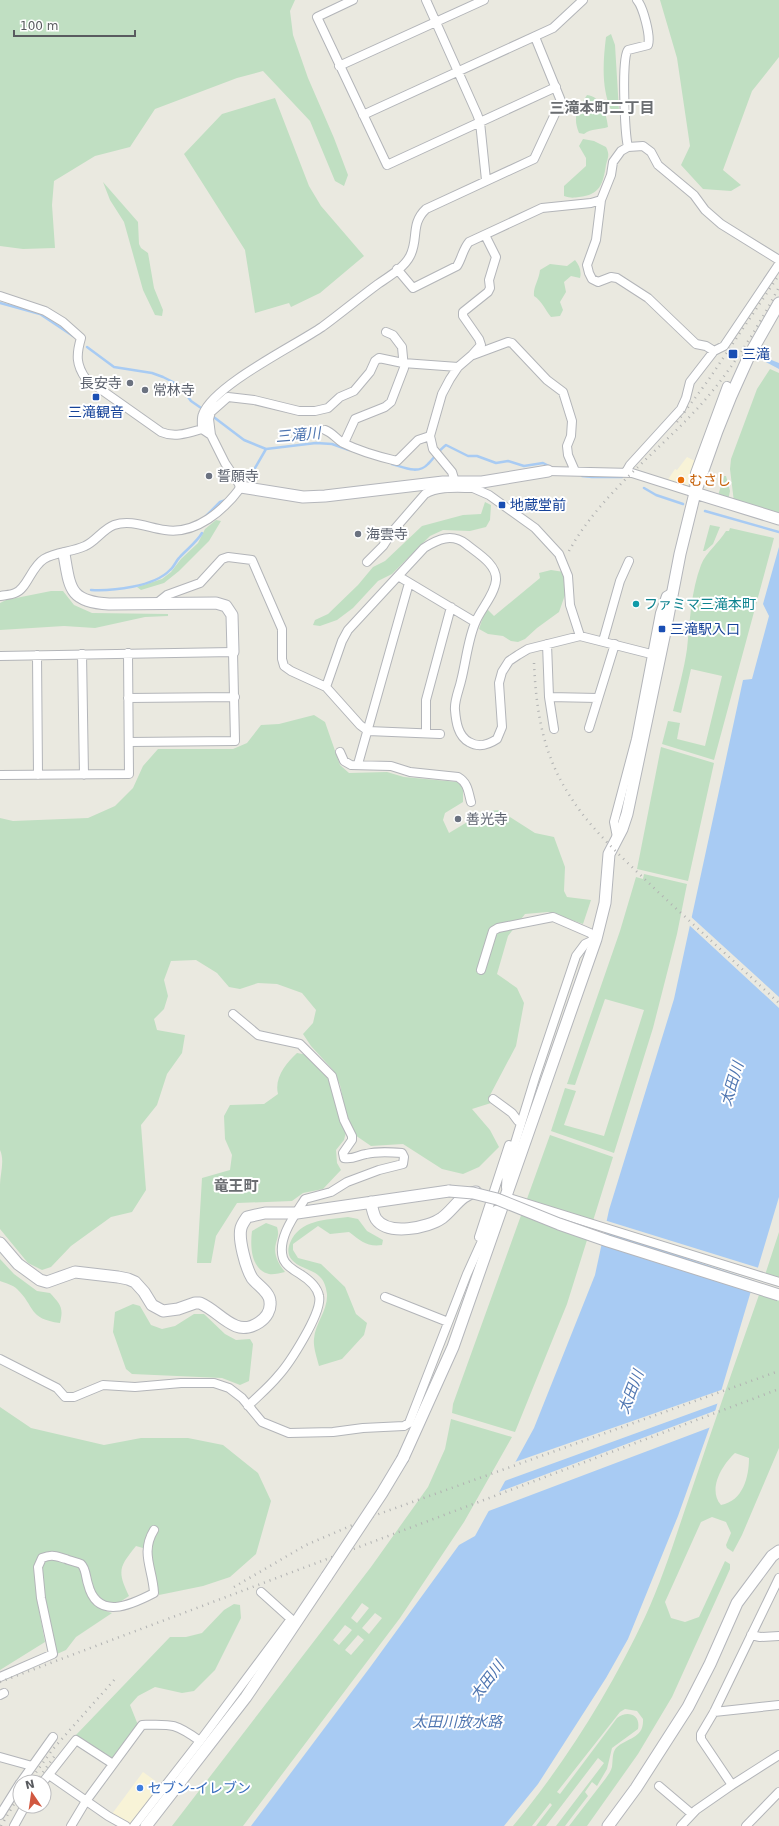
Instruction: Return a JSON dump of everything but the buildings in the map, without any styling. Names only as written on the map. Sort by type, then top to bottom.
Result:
[{"type":"street","points":[[353,0],[317,17],[387,165],[556,87]]},
{"type":"street","points":[[426,0],[480,122],[486,180]]},
{"type":"street","points":[[340,66],[484,0]]},
{"type":"street","points":[[363,115],[553,28],[583,0]]},
{"type":"street","points":[[628,147],[625,128],[626,52],[628,50],[648,45],[649,41],[646,23],[637,0]]},
{"type":"street","points":[[202,429],[202,415],[208,404],[231,383],[322,326],[397,269],[409,258],[412,253],[419,215],[426,209],[534,159],[561,101],[535,37]]},
{"type":"street","points":[[714,350],[706,346],[696,344],[648,298],[617,278],[610,277],[598,282],[592,279],[589,273],[587,265],[596,240],[601,200],[611,176],[613,162],[621,150],[628,147],[643,146],[651,152],[658,165],[694,195],[705,210],[722,224],[779,260]]},
{"type":"street","points":[[397,269],[413,288],[457,266],[464,248],[469,242],[542,208],[591,203],[601,200]]},
{"type":"street","points":[[455,482],[452,472],[433,449],[430,436],[442,394],[458,367],[481,345],[479,339],[463,316],[463,312],[488,292],[490,288],[489,280],[496,257],[485,235]]},
{"type":"street","points":[[626,472],[630,465],[681,408],[686,398],[690,382],[714,350],[724,346],[779,264]]},
{"type":"street","points":[[0,296],[45,311],[63,322],[81,338],[76,359],[80,370],[86,379],[161,432],[169,435],[180,435],[202,429],[211,435]]},
{"type":"street","points":[[646,705],[666,632],[671,593],[717,431],[731,396],[750,356],[779,303]]},
{"type":"street","points":[[344,444],[354,419],[385,407],[391,402],[404,368],[402,347],[393,335],[386,332]]},
{"type":"street","points":[[472,355],[508,342],[512,342],[547,380],[563,392],[572,421],[571,436],[567,446],[568,455],[575,471]]},
{"type":"street","points":[[458,367],[403,363],[379,358],[375,361],[370,372],[354,391],[340,397],[328,408],[315,411],[299,412],[254,400],[228,397],[211,412],[209,419],[211,435],[225,463],[241,487],[303,497],[455,482],[472,485],[489,495],[535,528],[560,554],[568,576],[570,605],[580,636]]},
{"type":"street","points":[[700,495],[694,482],[695,473],[727,386]]},
{"type":"street","points":[[325,430],[333,433],[344,444],[397,461],[418,440],[430,436]]},
{"type":"street","points":[[367,562],[383,546],[392,532],[425,494],[431,490],[472,485],[548,470],[626,472],[779,519]]},
{"type":"street","points":[[0,596],[16,593],[26,583],[33,569],[43,560],[53,555],[64,554],[86,546],[112,525],[141,524],[166,530],[181,530],[205,522],[235,495],[241,487]]},
{"type":"street","points":[[326,687],[342,641],[348,630],[424,548],[435,540],[454,537],[462,541],[491,565],[496,580],[494,588],[475,622],[455,708],[459,731],[466,741],[474,746],[484,746],[492,742],[500,735],[502,727],[499,683],[502,672],[509,662],[528,649],[580,636],[651,654]]},
{"type":"street","points":[[64,554],[71,587],[78,596],[100,604],[216,603],[226,606],[232,615],[235,741],[129,742]]},
{"type":"street","points":[[157,604],[167,595],[200,583],[222,559],[228,557],[252,560],[282,629],[282,658],[284,666],[291,671],[326,687],[360,725],[368,731],[426,732],[440,734]]},
{"type":"street","points":[[603,642],[620,581],[629,561]]},
{"type":"street","points":[[398,576],[475,622]]},
{"type":"street","points":[[358,764],[409,583]]},
{"type":"street","points":[[0,1359],[57,1388],[65,1397],[74,1397],[103,1385],[135,1387],[181,1383],[214,1383],[229,1388],[242,1398],[262,1422],[289,1433],[333,1432],[363,1428],[404,1426],[409,1423],[467,1274],[495,1212],[596,939],[605,903],[609,854],[627,814],[646,705],[651,654],[660,613],[666,596],[671,593]]},
{"type":"street","points":[[426,732],[426,700],[451,607]]},
{"type":"street","points":[[547,644],[549,697],[554,729]]},
{"type":"street","points":[[589,728],[615,644]]},
{"type":"street","points":[[0,656],[233,652]]},
{"type":"street","points":[[0,775],[129,774],[128,653]]},
{"type":"street","points":[[82,654],[84,775]]},
{"type":"street","points":[[37,655],[38,775]]},
{"type":"street","points":[[128,698],[235,697]]},
{"type":"street","points":[[549,697],[598,698]]},
{"type":"street","points":[[340,752],[344,761],[351,765],[391,766],[410,772],[458,777],[464,780],[467,785],[471,802]]},
{"type":"street","points":[[481,970],[493,931],[498,928],[553,917],[590,932],[596,939]]},
{"type":"street","points":[[467,1274],[518,1121],[576,956],[585,944],[596,939]]},
{"type":"street","points":[[233,1014],[258,1035],[300,1044],[332,1076],[344,1120],[352,1136],[352,1140],[342,1153],[344,1158],[350,1159],[366,1154],[388,1151],[402,1153],[404,1157],[403,1164],[380,1170],[354,1180],[330,1192],[305,1199],[287,1230],[282,1244],[283,1258],[289,1267],[308,1279],[315,1287],[320,1297],[318,1307],[300,1346],[278,1377],[248,1406]]},
{"type":"street","points":[[134,1826],[327,1576],[382,1493],[403,1458],[453,1347],[501,1196],[507,1169],[534,1078]]},
{"type":"street","points":[[493,1099],[512,1113],[518,1121]]},
{"type":"street","points":[[0,1243],[18,1264],[40,1280],[47,1282],[75,1272],[128,1279],[140,1286],[152,1305],[157,1309],[168,1311],[200,1303],[237,1327],[246,1328],[254,1326],[264,1318],[267,1314],[270,1301],[268,1295],[249,1273],[241,1242],[241,1228],[248,1217],[253,1215],[297,1213],[449,1191],[473,1193],[497,1199],[558,1224],[779,1296]]},
{"type":"street","points":[[371,1202],[376,1220],[382,1225],[389,1228],[419,1228],[442,1218],[470,1193],[477,1192],[501,1196],[779,1282]]},
{"type":"street","points":[[385,1297],[448,1322]]},
{"type":"street","points":[[0,1677],[53,1654],[41,1598],[38,1567],[42,1558],[51,1555],[80,1564],[84,1568],[89,1590],[95,1600],[106,1607],[116,1608],[154,1593],[153,1580],[146,1549],[148,1540],[154,1530]]},
{"type":"street","points":[[608,1826],[636,1788],[688,1707],[710,1664],[737,1603],[772,1556],[779,1551]]},
{"type":"street","points":[[732,1785],[701,1739],[701,1734],[714,1712],[779,1578]]},
{"type":"street","points":[[262,1592],[294,1620]]},
{"type":"street","points":[[146,1826],[246,1697],[294,1620]]},
{"type":"street","points":[[751,1635],[760,1637],[779,1636]]},
{"type":"street","points":[[714,1712],[779,1705]]},
{"type":"street","points":[[71,1826],[86,1801],[142,1725],[168,1724],[181,1728],[200,1741]]},
{"type":"street","points":[[26,1774],[53,1737]]},
{"type":"street","points":[[50,1774],[76,1740],[113,1764]]},
{"type":"street","points":[[681,1826],[692,1814],[732,1785],[779,1755]]},
{"type":"street","points":[[0,1757],[32,1766]]},
{"type":"street","points":[[52,1777],[108,1816],[126,1826]]},
{"type":"street","points":[[659,1786],[692,1814]]},
{"type":"street","points":[[746,1826],[779,1792]]},
{"type":"street","points":[[0,1815],[12,1796]]},
{"type":"street","points":[[14,1826],[21,1814]]},
{"type":"shaded area","points":[[687,457],[695,461],[688,485],[686,486],[667,481],[675,469],[677,470]]},
{"type":"shaded area","points":[[143,1772],[161,1785],[132,1824],[112,1814]]},
{"type":"green space","points":[[0,0],[295,0],[290,11],[293,35],[308,78],[348,175],[344,186],[335,181],[310,121],[263,71],[237,78],[155,109],[130,147],[95,156],[54,181],[52,205],[55,248],[23,249],[0,246]]},
{"type":"green space","points":[[660,0],[779,0],[779,57],[752,91],[723,170],[741,185],[731,191],[703,189],[681,165],[690,146],[677,58]]},
{"type":"green space","points":[[611,34],[615,45],[619,111],[612,112],[608,103],[604,85],[604,56],[606,37]]},
{"type":"green space","points":[[587,95],[592,96],[600,102],[605,112],[608,127],[593,130],[584,134],[579,133],[576,117]]},
{"type":"green space","points":[[275,98],[309,186],[321,206],[364,256],[320,293],[291,307],[289,303],[255,313],[245,250],[184,154],[222,114]]},
{"type":"green space","points":[[583,139],[594,141],[606,147],[608,156],[602,183],[592,194],[575,198],[564,196],[564,186],[586,166],[586,158],[579,146]]},
{"type":"green space","points":[[103,182],[138,222],[139,244],[141,248],[148,253],[154,288],[163,310],[162,316],[155,315],[143,290],[124,222],[110,200]]},
{"type":"green space","points":[[575,260],[580,268],[580,278],[571,276],[564,282],[566,292],[560,302],[563,310],[560,316],[551,317],[534,296],[534,290],[540,270],[550,264],[567,266]]},
{"type":"green space","points":[[770,369],[779,373],[779,520],[734,502],[730,469],[731,459],[757,389]]},
{"type":"green space","points":[[724,476],[726,476],[730,491],[727,506],[716,502]]},
{"type":"green space","points":[[485,502],[491,505],[490,520],[486,527],[470,531],[443,530],[430,536],[392,574],[378,581],[353,608],[337,620],[320,626],[313,625],[315,620],[328,614],[358,585],[373,567],[385,561],[422,526],[463,515],[481,514]]},
{"type":"green space","points":[[216,520],[221,521],[209,541],[179,571],[164,583],[141,590],[137,587],[162,579],[171,572],[181,559],[198,543],[205,529]]},
{"type":"green space","points":[[710,525],[720,527],[713,544],[703,551]]},
{"type":"green space","points":[[730,528],[774,538],[714,760],[662,744],[668,721],[680,723],[677,739],[705,746],[722,676],[691,669],[681,713],[673,711],[686,657],[691,606],[701,565],[706,556]]},
{"type":"green space","points":[[551,570],[564,572],[565,595],[559,612],[525,639],[518,642],[511,641],[503,636],[488,634],[479,629],[486,608],[494,616],[540,578],[539,573]]},
{"type":"green space","points":[[51,591],[63,591],[74,605],[92,613],[168,614],[168,616],[145,617],[95,628],[64,626],[0,630],[0,603],[6,600]]},
{"type":"green space","points":[[314,715],[325,722],[340,765],[349,773],[387,772],[404,777],[458,782],[463,786],[463,802],[445,813],[443,820],[449,833],[482,812],[499,810],[535,833],[554,837],[565,867],[564,891],[567,897],[591,900],[583,924],[548,912],[525,914],[508,936],[497,974],[517,988],[524,1003],[516,1046],[488,1099],[491,1103],[472,1109],[490,1130],[499,1147],[479,1167],[463,1174],[442,1169],[403,1144],[371,1146],[355,1135],[347,1118],[340,1085],[333,1070],[311,1046],[303,1034],[313,1023],[316,1010],[302,993],[277,984],[258,983],[240,989],[229,987],[217,973],[196,960],[171,961],[164,980],[168,996],[164,1009],[154,1019],[157,1030],[185,1035],[182,1053],[167,1074],[157,1105],[141,1125],[146,1190],[132,1212],[111,1217],[71,1246],[51,1267],[42,1270],[28,1263],[0,1229],[0,1185],[2,1163],[0,1150],[0,818],[13,821],[88,818],[115,806],[133,788],[143,766],[158,749],[233,749],[247,743],[261,725],[279,724]]},
{"type":"green space","points":[[661,747],[714,763],[688,881],[637,869]]},
{"type":"green space","points":[[644,874],[687,884],[677,934],[653,1028],[614,1153],[551,1131],[565,1088],[576,1091],[564,1125],[604,1136],[644,1010],[605,999],[575,1085],[567,1084],[620,931],[636,877],[643,879]]},
{"type":"green space","points":[[297,1053],[308,1055],[326,1075],[331,1085],[337,1111],[346,1132],[344,1140],[336,1150],[337,1163],[341,1170],[323,1189],[303,1193],[292,1201],[237,1203],[216,1236],[211,1263],[197,1263],[202,1178],[230,1170],[232,1155],[225,1139],[224,1116],[230,1105],[264,1104],[278,1094],[277,1088],[279,1077],[285,1066]]},
{"type":"green space","points":[[550,1135],[613,1157],[567,1304],[515,1432],[452,1413],[453,1404]]},
{"type":"green space","points":[[348,1217],[358,1219],[367,1231],[383,1240],[382,1245],[368,1244],[361,1241],[349,1232],[330,1234],[318,1226],[293,1244],[293,1250],[298,1258],[321,1264],[345,1287],[356,1314],[367,1323],[364,1335],[342,1359],[319,1366],[314,1339],[326,1306],[327,1294],[325,1285],[318,1275],[292,1260],[288,1252],[294,1235],[300,1229],[314,1222]]},
{"type":"green space","points":[[266,1223],[277,1227],[278,1237],[275,1251],[278,1262],[285,1272],[269,1274],[263,1272],[255,1263],[251,1243],[252,1231]]},
{"type":"green space","points":[[779,1232],[779,1279],[765,1275]]},
{"type":"green space","points":[[0,1259],[14,1274],[37,1291],[50,1293],[61,1309],[62,1313],[60,1323],[50,1321],[37,1315],[17,1289],[0,1281]]},
{"type":"green space","points":[[760,1292],[779,1297],[779,1448],[742,1535],[733,1552],[727,1548],[726,1545],[731,1533],[726,1522],[712,1517],[701,1522],[665,1602],[671,1618],[685,1622],[699,1617],[725,1561],[730,1564],[730,1569],[672,1697],[638,1754],[587,1826],[569,1826],[606,1778],[612,1767],[616,1748],[620,1744],[634,1737],[641,1730],[643,1726],[643,1719],[637,1711],[625,1709],[620,1712],[557,1792],[560,1794],[617,1718],[625,1714],[635,1717],[638,1724],[638,1729],[612,1748],[607,1769],[597,1786],[592,1782],[585,1792],[588,1796],[565,1826],[556,1826],[604,1763],[598,1758],[546,1826],[536,1826],[552,1805],[550,1803],[532,1826],[513,1826],[551,1777],[586,1725],[617,1672],[645,1617],[670,1554]],"holes":[[[735,1453],[749,1458],[748,1473],[740,1493],[729,1503],[721,1505],[717,1499],[716,1484],[722,1470]]]},
{"type":"green space","points":[[133,1304],[140,1306],[151,1325],[162,1329],[175,1326],[194,1314],[204,1314],[225,1334],[236,1340],[250,1339],[253,1344],[249,1381],[240,1385],[222,1378],[132,1374],[126,1369],[113,1332],[115,1312]]},
{"type":"green space","points":[[0,1407],[31,1428],[104,1445],[141,1438],[188,1438],[223,1445],[258,1473],[271,1501],[256,1554],[230,1577],[203,1586],[159,1595],[150,1550],[136,1546],[123,1564],[121,1575],[129,1596],[117,1604],[103,1601],[92,1588],[82,1562],[41,1558],[37,1600],[45,1642],[0,1670]]},
{"type":"green space","points":[[451,1419],[512,1437],[464,1522],[400,1618],[243,1826],[172,1826],[371,1567],[428,1487],[445,1449]],"holes":[[[362,1603],[369,1608],[357,1623],[351,1618]],[[375,1613],[382,1618],[369,1634],[362,1628]],[[345,1625],[352,1630],[339,1645],[333,1640]],[[358,1635],[364,1640],[351,1655],[345,1650]]]},
{"type":"green space","points":[[51,1558],[77,1566],[81,1570],[89,1595],[94,1602],[101,1608],[112,1613],[76,1637],[66,1650],[57,1654],[44,1600],[40,1567],[44,1560]]},
{"type":"green space","points":[[234,1604],[240,1605],[241,1618],[215,1670],[194,1691],[182,1693],[155,1687],[138,1696],[130,1705],[138,1725],[113,1759],[109,1760],[75,1736],[170,1637],[186,1637],[202,1633],[224,1610]]},
{"type":"water","points":[[759,355],[779,363],[779,369],[758,358]]},
{"type":"water","name":"太田川放水路","points":[[779,547],[779,1197],[714,1415],[678,1516],[628,1639],[606,1678],[538,1784],[504,1826],[251,1826],[371,1666],[459,1545],[475,1536],[534,1428],[595,1275],[609,1210],[674,999],[743,680],[752,679],[769,616],[763,604]]},
{"type":"pier","points":[[689,915],[779,997],[779,1008],[688,924]]},
{"type":"pier","points":[[604,1220],[759,1268],[755,1281],[602,1230]]},
{"type":"pier","points":[[724,1389],[719,1403],[502,1482],[512,1463]]},
{"type":"pier","points":[[717,1410],[711,1427],[486,1512],[496,1493]]},
{"type":"waterway","name":"三滝川","points":[[0,303],[40,314],[73,336]]},
{"type":"waterway","name":"三滝川","points":[[87,347],[114,367],[152,373],[179,385],[191,401],[204,410]]},
{"type":"waterway","name":"三滝川","points":[[211,415],[244,440],[266,449],[316,443],[332,444],[349,450]]},
{"type":"waterway","name":"三滝川","points":[[392,464],[415,470],[420,469],[428,464],[446,445],[468,456],[477,456],[496,463],[508,461],[524,466],[543,463],[549,466]]},
{"type":"waterway","points":[[248,480],[266,449]]},
{"type":"waterway","name":"三滝川","points":[[582,476],[622,477]]},
{"type":"waterway","name":"三滝川","points":[[644,488],[656,495],[683,504]]},
{"type":"waterway","points":[[204,518],[220,502],[226,500]]},
{"type":"waterway","name":"三滝川","points":[[705,511],[779,532]]},
{"type":"waterway","points":[[91,590],[110,590],[132,587],[163,576],[171,569],[178,559],[200,537],[202,533]]},
{"type":"railway","points":[[677,422],[707,382],[779,275]]},
{"type":"railway","points":[[569,551],[582,531],[611,494],[696,410],[720,381],[742,351],[779,287]]},
{"type":"railway","points":[[534,663],[536,696],[546,743],[557,773],[574,803],[595,829],[619,854],[779,1003]]},
{"type":"railway","points":[[234,1587],[306,1545],[376,1515],[779,1371]]},
{"type":"railway","points":[[0,1682],[779,1389]]},
{"type":"railway","points":[[35,1774],[53,1749],[115,1679]]},
{"type":"railway","points":[[42,1774],[56,1754]]},
{"type":"railway","points":[[1,1826],[12,1807]]},
{"type":"place","name":"三滝","points":[[733,354]]},
{"type":"place","name":"長安寺","points":[[130,383]]},
{"type":"place","name":"常林寺","points":[[145,390]]},
{"type":"place","name":"三滝観音","points":[[96,397]]},
{"type":"place","name":"誓願寺","points":[[209,476]]},
{"type":"place","name":"むさし","points":[[681,480]]},
{"type":"place","name":"地蔵堂前","points":[[502,505]]},
{"type":"place","name":"海雲寺","points":[[358,534]]},
{"type":"place","name":"ファミマ三滝本町","points":[[636,604]]},
{"type":"place","name":"三滝駅入口","points":[[662,629]]},
{"type":"place","name":"善光寺","points":[[458,819]]},
{"type":"place","name":"セブン-イレブン","points":[[140,1788]]},
{"type":"district","name":"三滝本町二丁目","points":[[602,108]]},
{"type":"district","name":"竜王町","points":[[236,1186]]},
{"type":"water label","name":"太田川","points":[[732,1084]]},
{"type":"water label","name":"太田川","points":[[631,1392]]},
{"type":"water label","name":"太田川","points":[[487,1681]]}]
